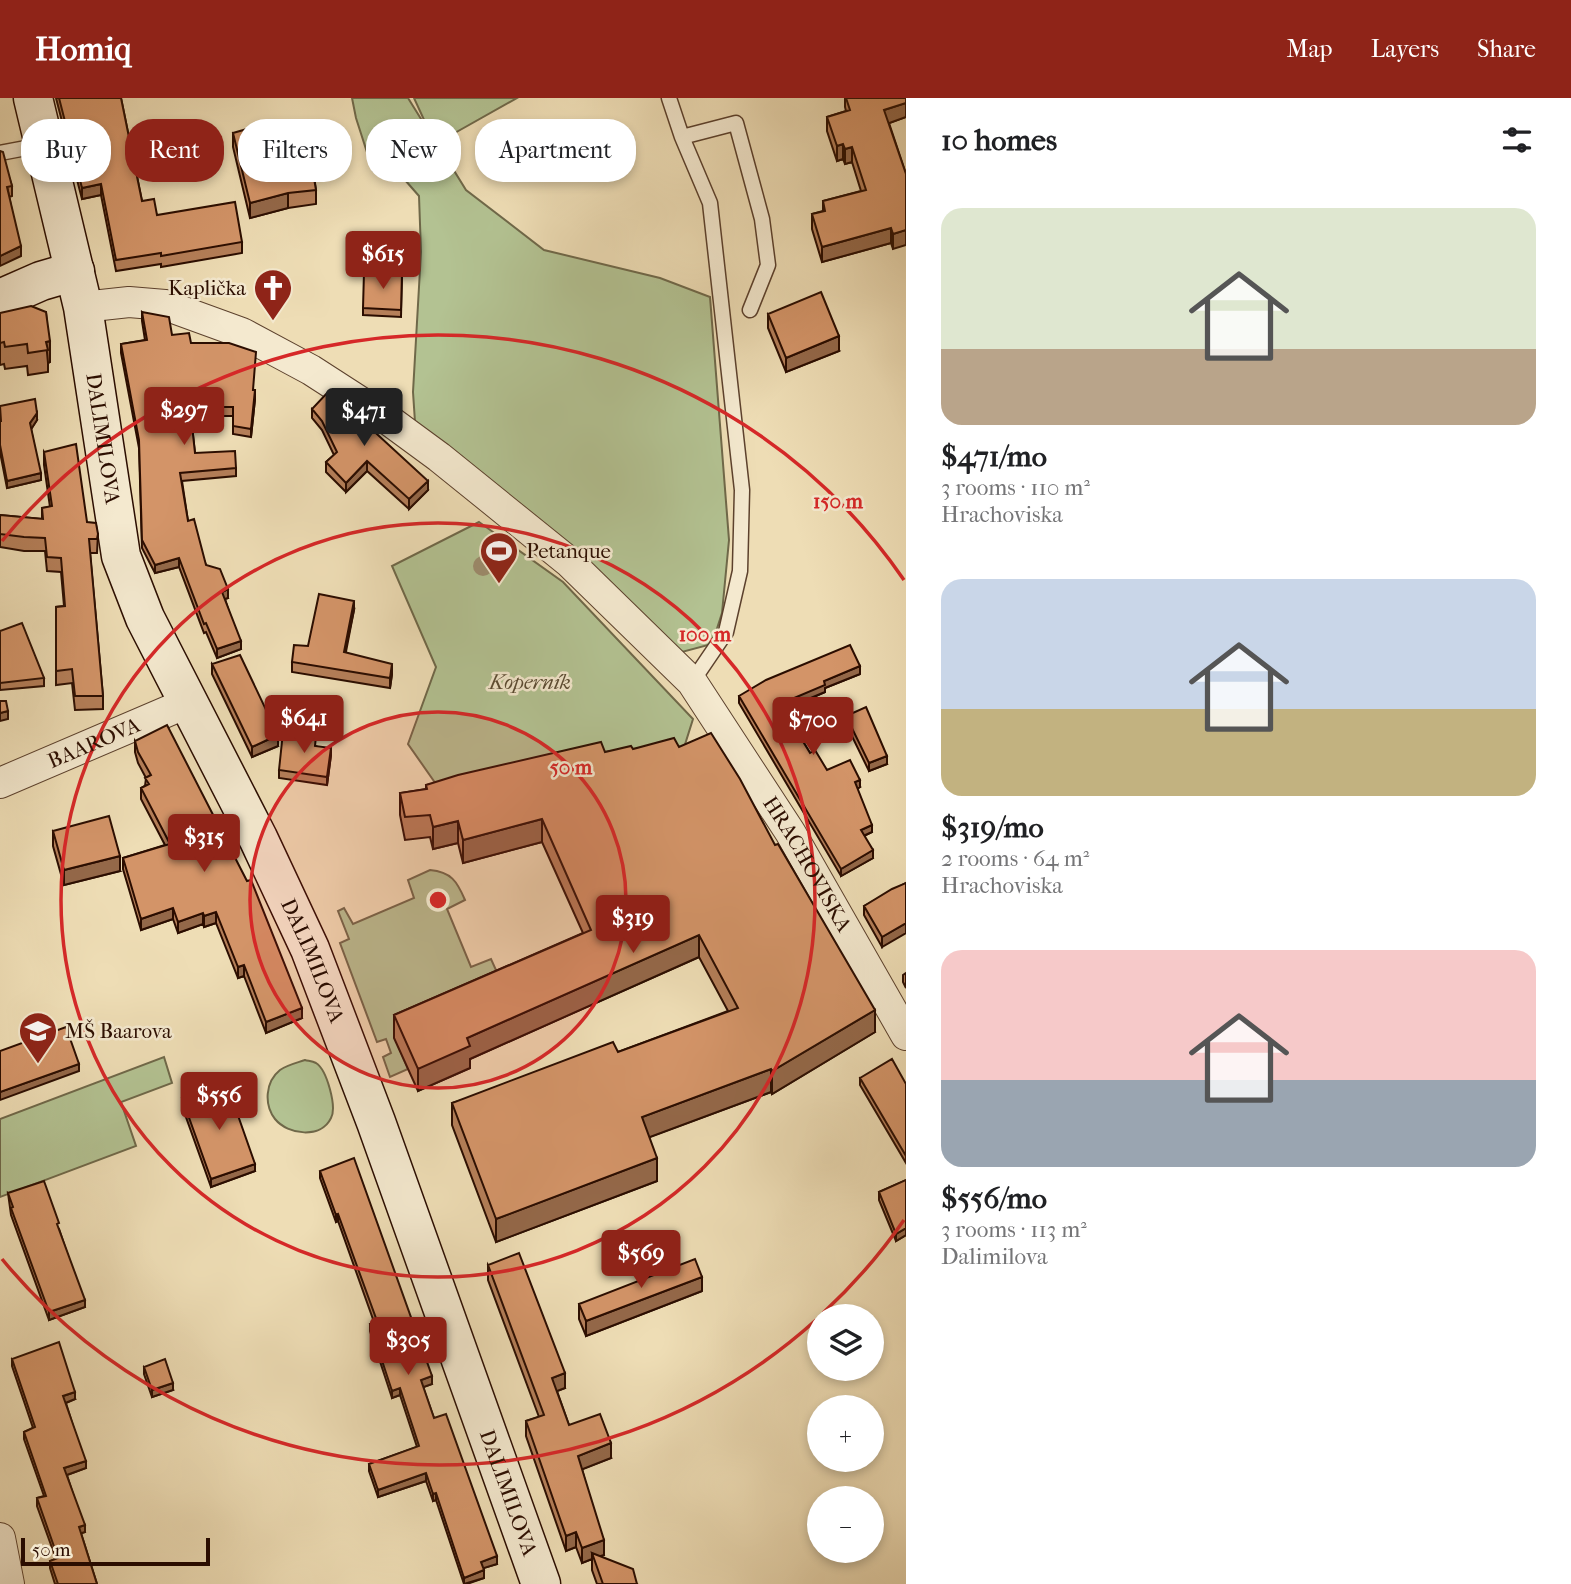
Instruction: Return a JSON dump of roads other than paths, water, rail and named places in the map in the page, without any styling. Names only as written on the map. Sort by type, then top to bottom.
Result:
[{"type":"main road","name":"DALIMILOVA","points":[[33,98],[38,119]]},
{"type":"main road","name":"DALIMILOVA","points":[[53,182],[79,289],[121,556],[145,618],[258,838],[314,959],[368,1100],[541,1584]]},
{"type":"main road","points":[[0,299],[41,281],[79,289]]},
{"type":"street","name":"HRACHOVISKA","points":[[79,289],[129,302],[182,310],[242,332],[312,370],[439,457],[569,562],[692,682],[790,832],[906,1035]]},
{"type":"street","name":"BAAROVA","points":[[0,783],[187,703]]},
{"type":"street","points":[[0,1538],[9,1584]]},
{"type":"lane","points":[[669,98],[710,204],[742,490],[740,571],[726,632],[692,682]]},
{"type":"lane","points":[[682,137],[736,123],[762,219],[768,265],[750,310]]},
{"type":"lane","points":[[0,153],[21,149]]},
{"type":"place","name":"Kaplička","points":[[273,322]]},
{"type":"place","name":"Petanque","points":[[499,585]]},
{"type":"place","name":"MŠ Baarova","points":[[38,1065]]},
{"type":"park label","name":"Koperník","points":[[530,682]]}]
